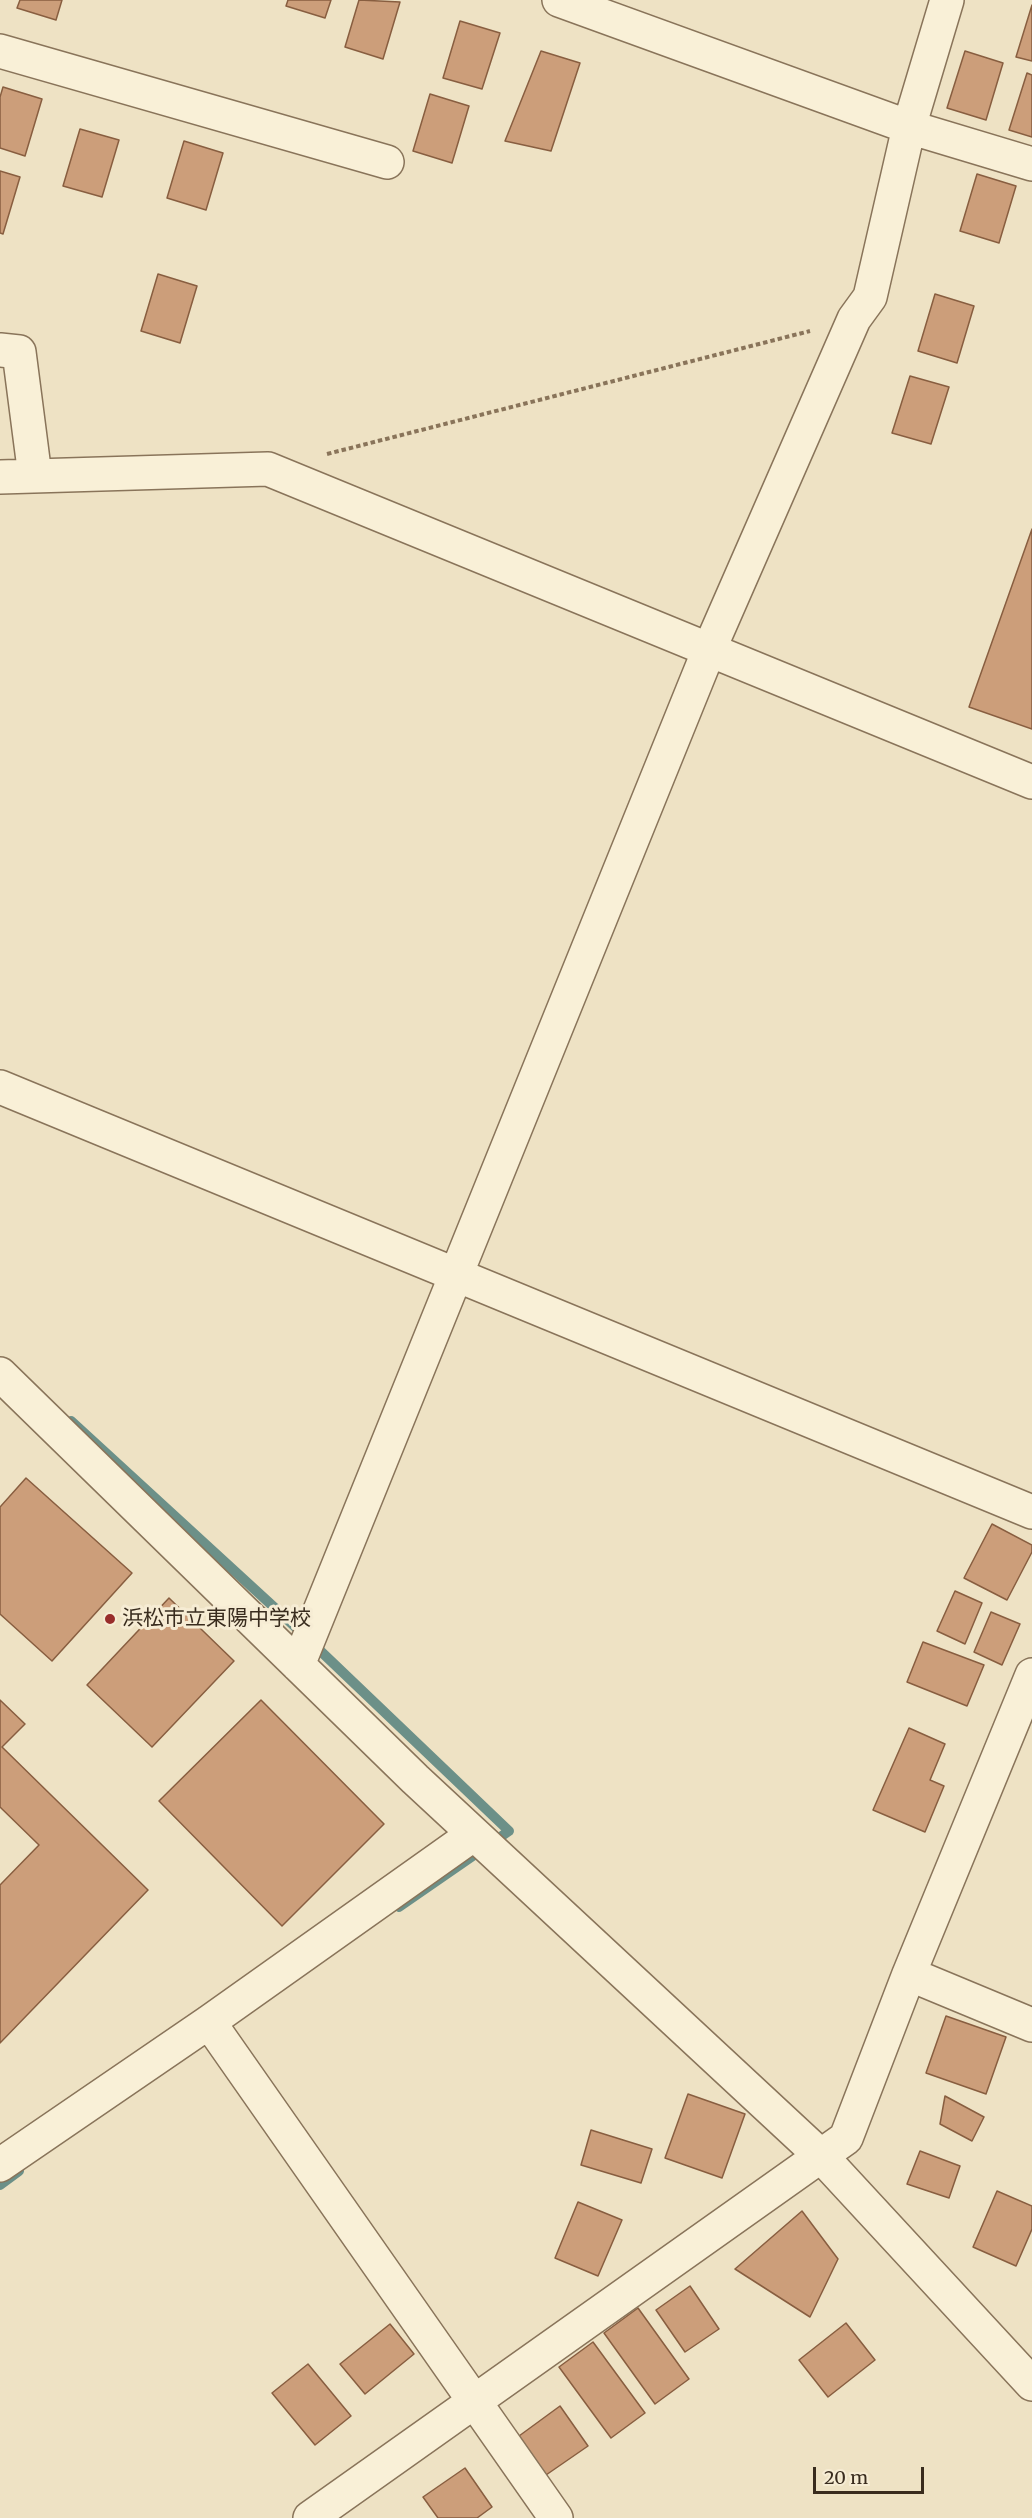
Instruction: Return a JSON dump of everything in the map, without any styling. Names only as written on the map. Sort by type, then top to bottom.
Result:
[{"type":"street","points":[[559,0],[909,127],[1032,164]]},
{"type":"street","points":[[298,1665],[709,650],[854,319],[870,297],[909,127],[947,0]]},
{"type":"street","points":[[0,51],[387,162]]},
{"type":"street","points":[[0,350],[19,351],[35,476]]},
{"type":"street","points":[[0,477],[268,470],[1032,782]]},
{"type":"street","points":[[0,1087],[1032,1512]]},
{"type":"street","points":[[0,1374],[474,1834],[822,2157],[1032,2385]]},
{"type":"street","points":[[310,2518],[846,2138],[909,1974],[1032,1675]]},
{"type":"street","points":[[0,2165],[209,2022],[474,1834]]},
{"type":"street","points":[[909,1974],[1032,2025]]},
{"type":"street","points":[[209,2022],[556,2518]]},
{"type":"path","points":[[325,455],[854,319]]},
{"type":"building","points":[[20,0],[62,0],[56,20],[17,8]]},
{"type":"building","points":[[288,0],[331,0],[325,18],[286,6]]},
{"type":"building","points":[[359,0],[400,2],[383,59],[345,47]]},
{"type":"building","points":[[1032,5],[1032,61],[1016,57]]},
{"type":"building","points":[[460,21],[500,33],[482,89],[443,78]]},
{"type":"building","points":[[541,51],[580,63],[551,151],[505,141]]},
{"type":"building","points":[[965,51],[1003,63],[986,120],[947,108]]},
{"type":"building","points":[[1027,73],[1032,75],[1032,137],[1009,130]]},
{"type":"building","points":[[3,87],[42,99],[25,156],[0,148],[0,97]]},
{"type":"building","points":[[430,94],[469,106],[452,163],[413,151]]},
{"type":"building","points":[[80,129],[119,140],[102,197],[63,186]]},
{"type":"building","points":[[184,141],[223,153],[206,210],[167,198]]},
{"type":"building","points":[[0,171],[20,177],[3,234],[0,233]]},
{"type":"building","points":[[977,174],[1016,186],[999,243],[960,231]]},
{"type":"building","points":[[158,274],[197,286],[180,343],[141,331]]},
{"type":"building","points":[[935,294],[974,306],[957,363],[918,351]]},
{"type":"building","points":[[910,376],[949,387],[931,444],[892,433]]},
{"type":"building","points":[[1032,529],[1032,729],[969,707]]},
{"type":"building","points":[[26,1478],[132,1573],[52,1661],[0,1614],[0,1507]]},
{"type":"building","points":[[992,1524],[1032,1545],[1032,1552],[1007,1600],[964,1578]]},
{"type":"building","points":[[955,1591],[982,1603],[965,1644],[937,1631]]},
{"type":"building","points":[[169,1598],[234,1661],[152,1747],[87,1685]]},
{"type":"building","points":[[991,1612],[1020,1624],[1002,1665],[974,1652]]},
{"type":"building","points":[[923,1642],[984,1665],[967,1706],[907,1682]]},
{"type":"building","points":[[0,1700],[25,1724],[2,1747],[148,1890],[0,2043],[0,1885],[39,1845],[0,1807]]},
{"type":"building","points":[[261,1700],[384,1824],[282,1926],[159,1801]]},
{"type":"building","points":[[909,1728],[945,1744],[930,1780],[944,1786],[925,1832],[873,1810]]},
{"type":"building","points":[[946,2016],[1006,2037],[986,2094],[926,2073]]},
{"type":"building","points":[[688,2094],[745,2114],[722,2178],[665,2158]]},
{"type":"building","points":[[945,2096],[984,2117],[972,2141],[940,2124]]},
{"type":"building","points":[[591,2130],[652,2149],[641,2183],[581,2165]]},
{"type":"building","points":[[920,2151],[960,2166],[949,2198],[907,2184]]},
{"type":"building","points":[[997,2191],[1032,2206],[1032,2229],[1016,2266],[973,2247]]},
{"type":"building","points":[[578,2202],[622,2220],[598,2276],[555,2258]]},
{"type":"building","points":[[802,2211],[838,2259],[810,2317],[735,2269]]},
{"type":"building","points":[[690,2286],[719,2329],[685,2352],[656,2310]]},
{"type":"building","points":[[638,2308],[689,2379],[655,2404],[604,2333]]},
{"type":"building","points":[[846,2323],[875,2360],[828,2397],[799,2360]]},
{"type":"building","points":[[390,2324],[414,2354],[365,2394],[340,2364]]},
{"type":"building","points":[[593,2342],[645,2413],[611,2438],[559,2367]]},
{"type":"building","points":[[308,2364],[351,2416],[315,2445],[272,2393]]},
{"type":"building","points":[[560,2406],[588,2446],[546,2475],[519,2436]]},
{"type":"building","points":[[465,2468],[492,2507],[477,2518],[438,2518],[423,2497]]},
{"type":"waterway","points":[[71,1421],[288,1620],[509,1831],[399,1907]]},
{"type":"waterway","points":[[0,2185],[19,2171]]},
{"type":"place","name":"浜松市立東陽中学校","points":[[110,1619]]}]
